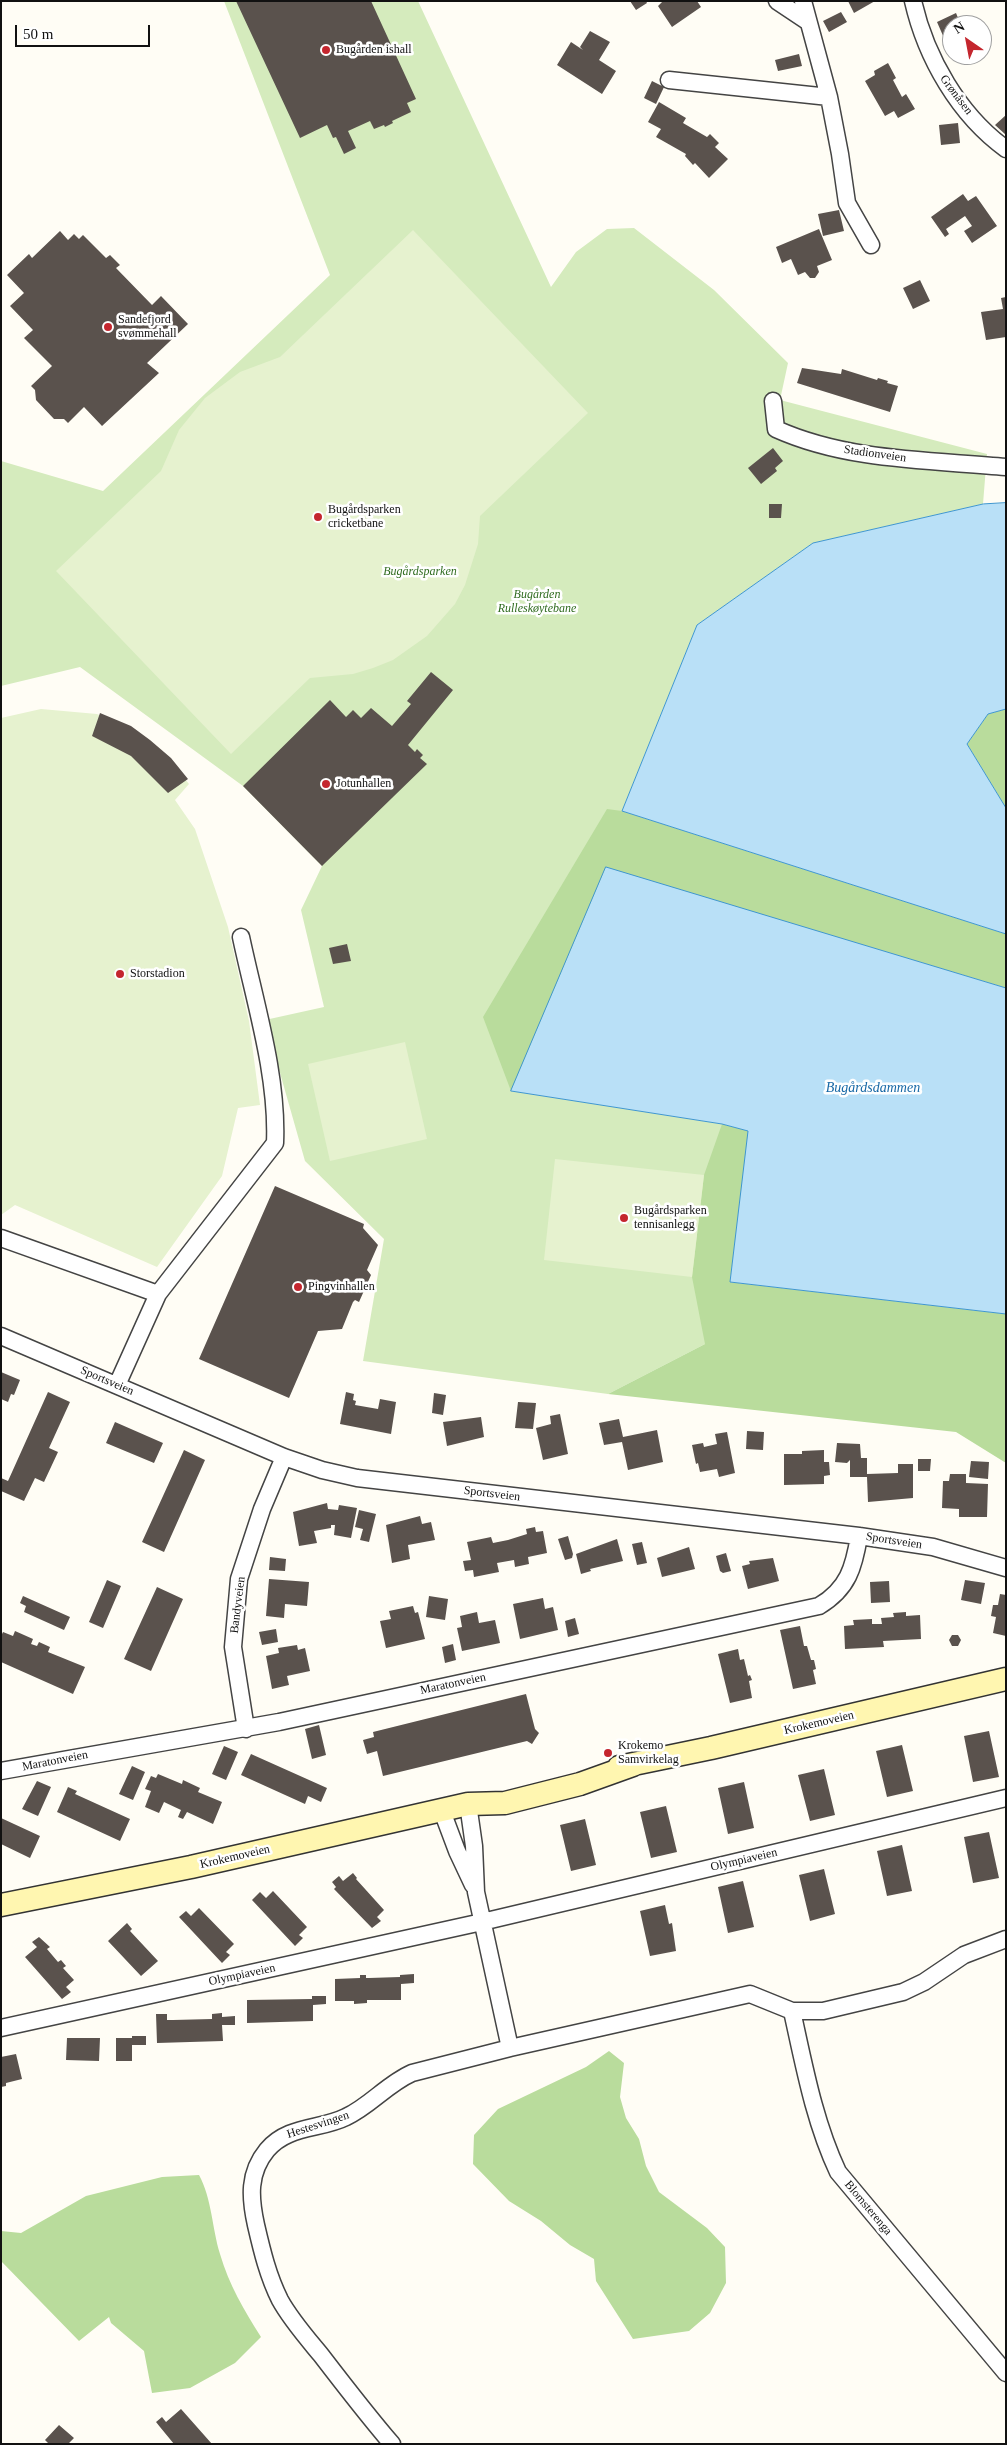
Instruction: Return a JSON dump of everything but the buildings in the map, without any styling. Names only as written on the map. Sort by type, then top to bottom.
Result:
[{"type":"main road","name":"Krokemoveien","points":[[1,1905],[191,1867],[442,1811],[468,1804],[502,1788],[575,1772],[633,1765],[1006,1679]]},
{"type":"street","points":[[777,1],[807,21]]},
{"type":"street","points":[[802,1],[829,97],[847,203],[870,245]]},
{"type":"street","name":"Grønåsen","points":[[913,1],[918,26],[941,77],[988,136],[1006,149]]},
{"type":"street","points":[[669,80],[829,97]]},
{"type":"street","name":"Stadionveien","points":[[773,401],[776,429],[797,439],[859,454],[1006,467]]},
{"type":"street","points":[[117,1385],[158,1294],[275,1143],[276,1116],[270,1076],[241,937]]},
{"type":"street","points":[[1,1238],[158,1294]]},
{"type":"street","name":"Sportsveien","points":[[1,1336],[284,1457],[322,1470],[357,1478],[859,1536],[933,1547],[1006,1568]]},
{"type":"street","name":"Bandyveien","points":[[246,1728],[233,1647],[239,1579],[262,1509],[284,1457]]},
{"type":"street","name":"Maratonveien","points":[[1,1771],[246,1728],[819,1606],[831,1599],[850,1576],[855,1562],[859,1536]]},
{"type":"street","name":"Olympiaveien","points":[[1,2028],[482,1922],[1006,1798]]},
{"type":"street","points":[[468,1804],[474,1846],[476,1892],[510,2048],[750,1994],[792,2011],[823,2011],[903,1992],[924,1982],[964,1955],[1006,1939]]},
{"type":"street","points":[[442,1811],[457,1851],[476,1892]]},
{"type":"street","name":"Blomsterenga","points":[[792,2011],[811,2096],[826,2146],[838,2172],[1006,2373]]},
{"type":"street","name":"Hestesvingen","points":[[392,2444],[296,2324],[281,2302],[263,2256],[251,2191],[254,2174],[258,2161],[268,2148],[282,2137],[296,2130],[344,2118],[363,2108],[399,2079],[429,2068],[510,2048]]},
{"type":"green space","name":"Bugårdsparken","points":[[224,1],[418,1],[551,287],[576,252],[607,229],[634,228],[714,290],[788,363],[780,400],[987,454],[983,504],[813,543],[697,625],[622,811],[606,867],[512,1091],[722,1124],[705,1344],[608,1394],[363,1361],[384,1239],[305,1161],[265,1020],[324,1007],[301,910],[322,866],[243,786],[80,667],[1,686],[1,461],[103,491],[330,275]]},
{"type":"green space","name":"Bugårdsparken cricketbane","points":[[413,230],[588,413],[480,516],[478,544],[465,585],[455,604],[427,636],[393,660],[373,668],[353,674],[310,678],[231,754],[56,571],[161,471],[179,430],[205,398],[240,372],[280,357]]},
{"type":"green space","name":"Storstadion","points":[[41,709],[97,714],[134,731],[164,753],[189,784],[175,800],[195,829],[228,927],[249,1021],[260,1105],[238,1108],[222,1176],[157,1267],[15,1205],[1,1215],[1,718]]},
{"type":"green space","points":[[1006,709],[1006,808],[967,744],[988,714]]},
{"type":"green space","points":[[607,809],[622,811],[1006,934],[1006,988],[606,868],[511,1091],[483,1017]]},
{"type":"green space","points":[[405,1042],[427,1139],[330,1161],[308,1064]]},
{"type":"green space","points":[[722,1124],[749,1131],[730,1282],[1006,1314],[1006,1463],[956,1432],[608,1394],[705,1344],[692,1277],[704,1175]]},
{"type":"green space","name":"Bugårdsparken tennisanlegg","points":[[555,1159],[704,1175],[692,1277],[544,1260]]},
{"type":"green space","points":[[609,2051],[624,2063],[620,2097],[626,2118],[639,2139],[646,2166],[659,2192],[707,2228],[725,2247],[726,2283],[710,2313],[689,2331],[633,2339],[596,2281],[594,2259],[570,2245],[541,2221],[509,2201],[473,2164],[474,2135],[498,2109],[586,2067]]},
{"type":"green space","points":[[199,2175],[207,2194],[217,2244],[232,2287],[261,2337],[235,2363],[190,2388],[152,2393],[144,2351],[111,2323],[109,2317],[79,2341],[1,2261],[1,2231],[21,2233],[86,2196],[162,2177]]},
{"type":"water","points":[[1006,503],[1006,709],[988,714],[967,744],[1006,808],[1006,934],[622,811],[697,625],[813,543],[983,504]]},
{"type":"water","name":"Bugårdsdammen","points":[[606,867],[1006,988],[1006,1314],[730,1282],[748,1131],[722,1124],[511,1091]]},
{"type":"place","name":"Bugården ishall","points":[[326,50]]},
{"type":"place","name":"Sandefjord svømmehall","points":[[108,327]]},
{"type":"place","name":"Bugårdsparken cricketbane","points":[[318,517]]},
{"type":"place","name":"Jotunhallen","points":[[326,784]]},
{"type":"place","name":"Storstadion","points":[[120,974]]},
{"type":"place","name":"Bugårdsparken tennisanlegg","points":[[624,1218]]},
{"type":"place","name":"Pingvinhallen","points":[[298,1287]]},
{"type":"place","name":"Krokemo Samvirkelag","points":[[608,1753]]},
{"type":"park label","name":"Bugården Rulleskøytebane","points":[[537,602]]}]
